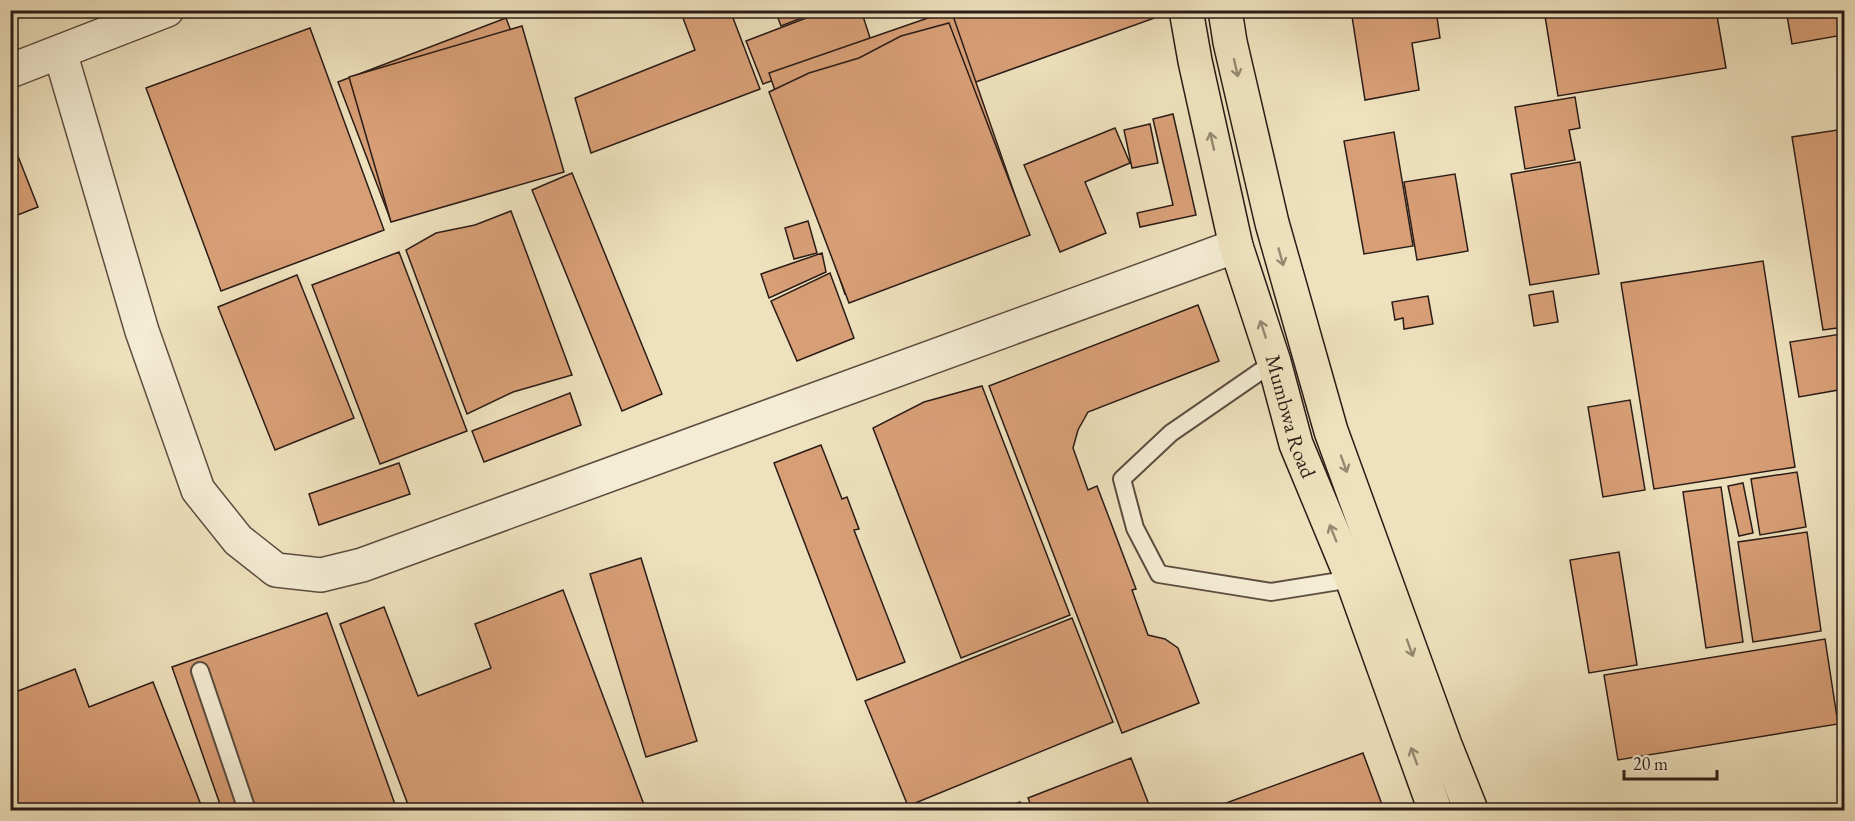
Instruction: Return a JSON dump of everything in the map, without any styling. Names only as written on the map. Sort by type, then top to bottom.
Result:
[{"type":"main road","name":"Mumbwa Road","points":[[1186,10],[1236,246],[1274,362],[1296,444],[1352,579],[1435,810]]},
{"type":"main road","name":"Mumbwa Road","points":[[1225,10],[1230,42],[1272,223],[1331,431],[1445,745],[1471,810]]},
{"type":"main road","points":[[1296,444],[1331,431]]},
{"type":"street","points":[[10,71],[167,10]]},
{"type":"street","points":[[60,52],[142,331],[198,490],[238,540],[276,570],[321,575],[362,565],[1236,246]]},
{"type":"lane","points":[[1274,362],[1171,433],[1122,479],[1135,528],[1159,574],[1271,592],[1352,579]]},
{"type":"lane","points":[[200,671],[247,810]]},
{"type":"building","points":[[680,10],[730,10],[760,89],[591,153],[575,98],[695,50]]},
{"type":"building","points":[[775,10],[822,10],[781,26]]},
{"type":"building","points":[[827,10],[861,10],[872,44],[763,84],[746,41]]},
{"type":"building","points":[[947,10],[1159,10],[1160,16],[973,83]]},
{"type":"building","points":[[951,10],[1027,230],[845,294],[769,73]]},
{"type":"building","points":[[1351,10],[1436,10],[1440,38],[1412,43],[1419,90],[1365,100]]},
{"type":"building","points":[[1544,10],[1716,10],[1726,68],[1558,96]]},
{"type":"building","points":[[1786,10],[1838,10],[1843,35],[1792,44]]},
{"type":"building","points":[[506,18],[559,157],[391,221],[338,82]]},
{"type":"building","points":[[949,23],[1030,235],[849,303],[769,92],[809,73],[859,58],[901,36]]},
{"type":"building","points":[[522,26],[564,172],[391,222],[349,77]]},
{"type":"building","points":[[310,28],[384,230],[221,291],[146,88]]},
{"type":"building","points":[[1575,97],[1580,128],[1569,130],[1575,160],[1525,169],[1515,107]]},
{"type":"building","points":[[1173,114],[1196,215],[1140,227],[1137,213],[1173,205],[1153,119]]},
{"type":"building","points":[[1150,124],[1158,163],[1132,168],[1124,130]]},
{"type":"building","points":[[1115,128],[1130,163],[1085,182],[1106,233],[1060,252],[1024,165]]},
{"type":"building","points":[[1844,129],[1844,327],[1823,330],[1792,137]]},
{"type":"building","points":[[1394,132],[1413,246],[1364,254],[1344,141]]},
{"type":"building","points":[[12,141],[38,207],[10,218],[10,142]]},
{"type":"building","points":[[1580,162],[1599,274],[1530,285],[1511,174]]},
{"type":"building","points":[[572,173],[662,394],[622,411],[532,190]]},
{"type":"building","points":[[1455,174],[1468,251],[1417,260],[1404,182]]},
{"type":"building","points":[[511,211],[572,375],[513,392],[467,414],[406,250],[436,233],[475,225]]},
{"type":"building","points":[[808,221],[817,253],[794,259],[785,228]]},
{"type":"building","points":[[399,252],[467,431],[380,464],[312,285]]},
{"type":"building","points":[[822,253],[826,272],[769,298],[761,274]]},
{"type":"building","points":[[1763,261],[1795,467],[1654,489],[1621,283]]},
{"type":"building","points":[[830,273],[854,338],[797,361],[771,301]]},
{"type":"building","points":[[297,275],[354,418],[275,450],[218,307]]},
{"type":"building","points":[[1553,291],[1558,322],[1534,326],[1529,295]]},
{"type":"building","points":[[1428,296],[1433,324],[1404,329],[1403,318],[1395,320],[1392,302]]},
{"type":"building","points":[[1198,305],[1219,361],[1088,412],[1078,430],[1073,448],[1088,490],[1097,486],[1136,589],[1132,590],[1148,635],[1165,639],[1178,648],[1199,703],[1122,733],[989,386]]},
{"type":"building","points":[[1841,334],[1844,389],[1799,397],[1790,342]]},
{"type":"building","points":[[982,386],[1070,615],[961,658],[873,428],[924,402]]},
{"type":"building","points":[[570,393],[581,425],[484,462],[472,431]]},
{"type":"building","points":[[1630,400],[1645,490],[1603,497],[1588,407]]},
{"type":"building","points":[[821,445],[842,499],[847,497],[859,529],[854,530],[905,662],[857,680],[774,463]]},
{"type":"building","points":[[399,463],[410,494],[319,525],[309,494]]},
{"type":"building","points":[[1797,472],[1806,527],[1760,535],[1751,479]]},
{"type":"building","points":[[1743,483],[1753,533],[1739,536],[1728,486]]},
{"type":"building","points":[[1721,487],[1743,642],[1706,648],[1683,492]]},
{"type":"building","points":[[1807,532],[1821,631],[1753,642],[1738,542]]},
{"type":"building","points":[[1619,552],[1637,665],[1589,673],[1570,560]]},
{"type":"building","points":[[641,558],[697,741],[646,757],[590,574]]},
{"type":"building","points":[[563,590],[646,810],[410,810],[340,624],[384,607],[418,696],[491,668],[475,624]]},
{"type":"building","points":[[327,613],[397,810],[222,810],[172,667]]},
{"type":"building","points":[[1072,618],[1113,722],[908,806],[865,701]]},
{"type":"building","points":[[1825,639],[1838,724],[1618,760],[1604,675]]},
{"type":"building","points":[[75,669],[89,707],[153,682],[203,810],[10,810],[10,694]]},
{"type":"building","points":[[1363,753],[1384,810],[1207,810]]},
{"type":"building","points":[[1131,758],[1151,810],[1033,810],[1028,798]]},
{"type":"building","points":[[1020,802],[1023,810],[998,810]]}]
